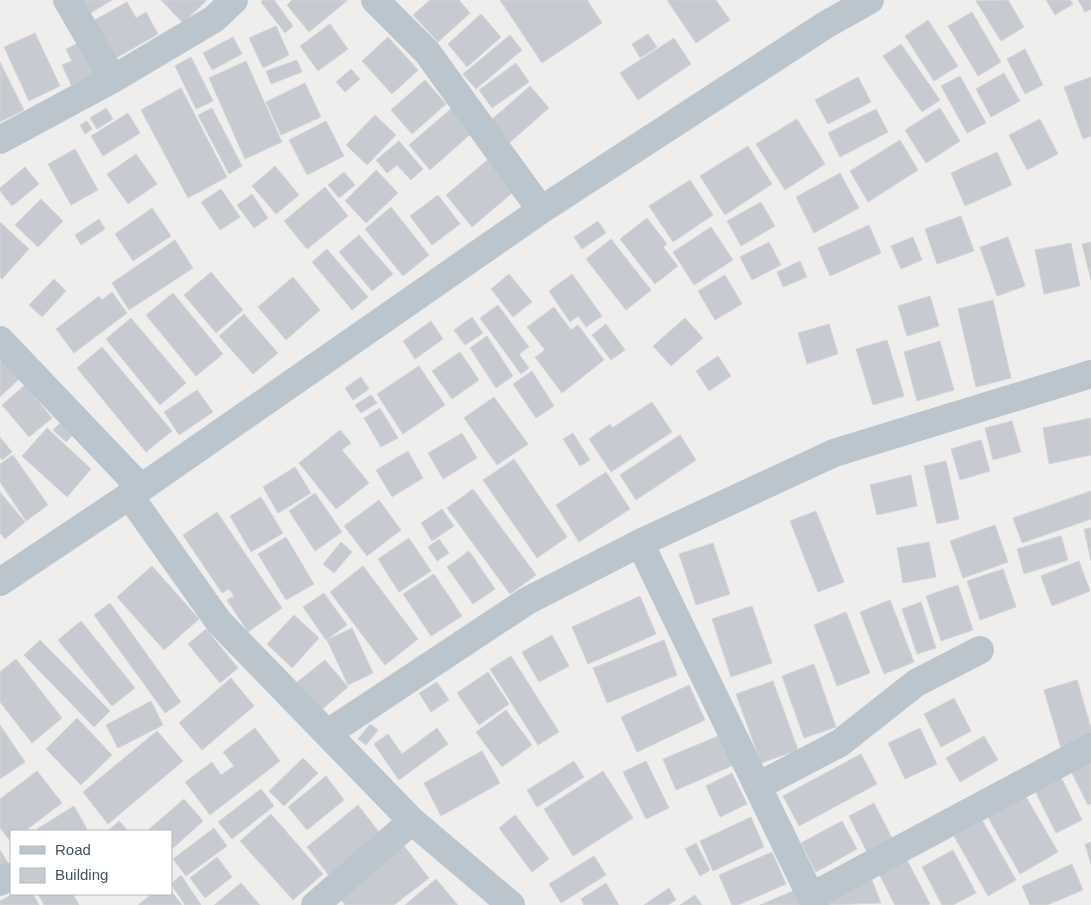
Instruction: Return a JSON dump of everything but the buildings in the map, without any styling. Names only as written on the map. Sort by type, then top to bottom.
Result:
[{"type":"street","points":[[67,0],[113,79]]},
{"type":"street","points":[[0,140],[113,79],[214,19],[234,0]]},
{"type":"street","points":[[375,0],[427,52],[541,210]]},
{"type":"street","points":[[0,582],[135,492],[541,210],[827,24],[870,0]]},
{"type":"street","points":[[0,340],[135,492],[219,622],[412,821],[511,905]]},
{"type":"street","points":[[328,733],[527,601],[640,543],[834,453],[1091,374]]},
{"type":"street","points":[[640,543],[814,900],[1091,747]]},
{"type":"street","points":[[758,786],[840,743],[916,683],[980,650]]},
{"type":"street","points":[[315,905],[412,821]]}]
